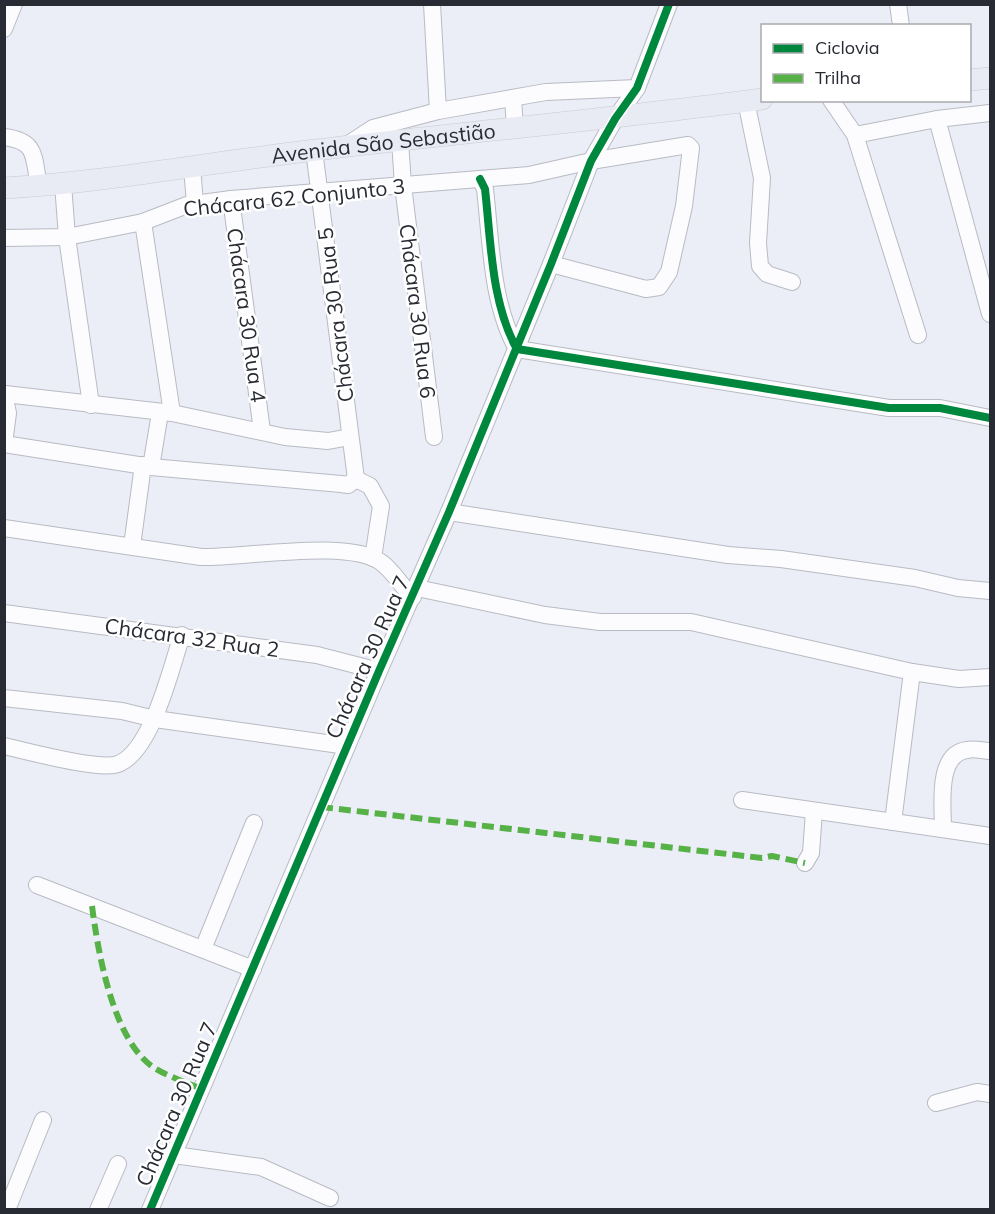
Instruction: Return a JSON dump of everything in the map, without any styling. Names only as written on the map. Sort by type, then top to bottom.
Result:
[{"type":"main road","points":[[971,80],[990,78]]},
{"type":"main road","name":"Avenida São Sebastião","points":[[4,188],[63,184],[314,150],[582,122],[754,100]]},
{"type":"street","points":[[4,29],[14,4]]},
{"type":"street","points":[[432,4],[438,111]]},
{"type":"street","name":"Chácara 30 Rua 7","points":[[150,1209],[449,512],[552,264],[591,161],[615,118],[637,88],[669,4]]},
{"type":"street","points":[[898,4],[901,24]]},
{"type":"street","points":[[343,147],[373,128],[438,111],[546,92],[580,93],[637,88]]},
{"type":"street","points":[[580,93],[582,122]]},
{"type":"street","points":[[513,98],[514,129]]},
{"type":"street","points":[[754,100],[762,178],[758,243],[760,266],[767,274],[792,282]]},
{"type":"street","points":[[832,102],[855,135],[918,335]]},
{"type":"street","points":[[855,135],[937,119],[990,113]]},
{"type":"street","points":[[421,116],[422,139]]},
{"type":"street","points":[[937,119],[990,314]]},
{"type":"street","points":[[4,137],[21,139],[30,146],[39,186]]},
{"type":"street","name":"Chácara 30 Rua 6","points":[[400,141],[403,185],[434,436]]},
{"type":"street","points":[[552,264],[646,289],[659,286],[669,272],[684,206],[691,148],[688,145],[591,161],[529,175],[480,179],[485,189],[501,308],[508,333],[517,349],[889,408],[940,408],[990,418]]},
{"type":"street","name":"Chácara 30 Rua 5","points":[[314,150],[356,479]]},
{"type":"street","points":[[192,168],[195,204]]},
{"type":"street","name":"Chácara 62 Conjunto 3","points":[[4,238],[67,237],[143,222],[195,204],[231,199],[480,179]]},
{"type":"street","points":[[63,184],[67,237],[90,405]]},
{"type":"street","name":"Chácara 30 Rua 4","points":[[231,199],[262,431]]},
{"type":"street","points":[[132,546],[147,466],[166,413],[143,222]]},
{"type":"street","points":[[350,437],[328,441],[307,440],[166,413],[4,394],[8,413],[4,444],[147,466],[348,485],[356,479],[370,486],[381,506],[373,558]]},
{"type":"street","points":[[449,512],[728,555],[781,559],[915,578],[958,588],[990,591]]},
{"type":"street","points":[[4,528],[211,557],[345,550],[382,563],[415,592],[545,615],[600,622],[691,622],[912,672],[959,679],[990,677]]},
{"type":"street","name":"Chácara 32 Rua 2","points":[[4,613],[182,635],[317,656],[379,671]]},
{"type":"street","points":[[4,746],[110,766],[118,764],[133,754],[155,719],[182,635]]},
{"type":"street","points":[[893,822],[912,672]]},
{"type":"street","points":[[4,698],[122,711],[155,719],[347,746]]},
{"type":"street","points":[[943,828],[944,776],[948,764],[956,755],[966,750],[990,751]]},
{"type":"street","points":[[742,801],[990,836]]},
{"type":"street","points":[[806,863],[811,854],[814,811]]},
{"type":"street","points":[[203,949],[254,823]]},
{"type":"street","points":[[37,885],[253,969]]},
{"type":"street","points":[[936,1104],[977,1092],[990,1094]]},
{"type":"street","points":[[7,1209],[43,1120]]},
{"type":"street","points":[[174,1155],[261,1167],[330,1198]]},
{"type":"street","points":[[98,1209],[118,1164]]},
{"type":"marked path","points":[[321,807],[762,858],[772,856],[805,863]]},
{"type":"marked path","points":[[92,906],[98,947],[110,995],[129,1039],[141,1056],[156,1069],[202,1089]]},
{"type":"cycle path","points":[[150,1210],[449,512],[591,161],[615,119],[637,88],[669,4]]},
{"type":"cycle path","points":[[480,179],[485,189],[497,292],[508,331],[517,349],[889,408],[940,408],[990,418]]}]
